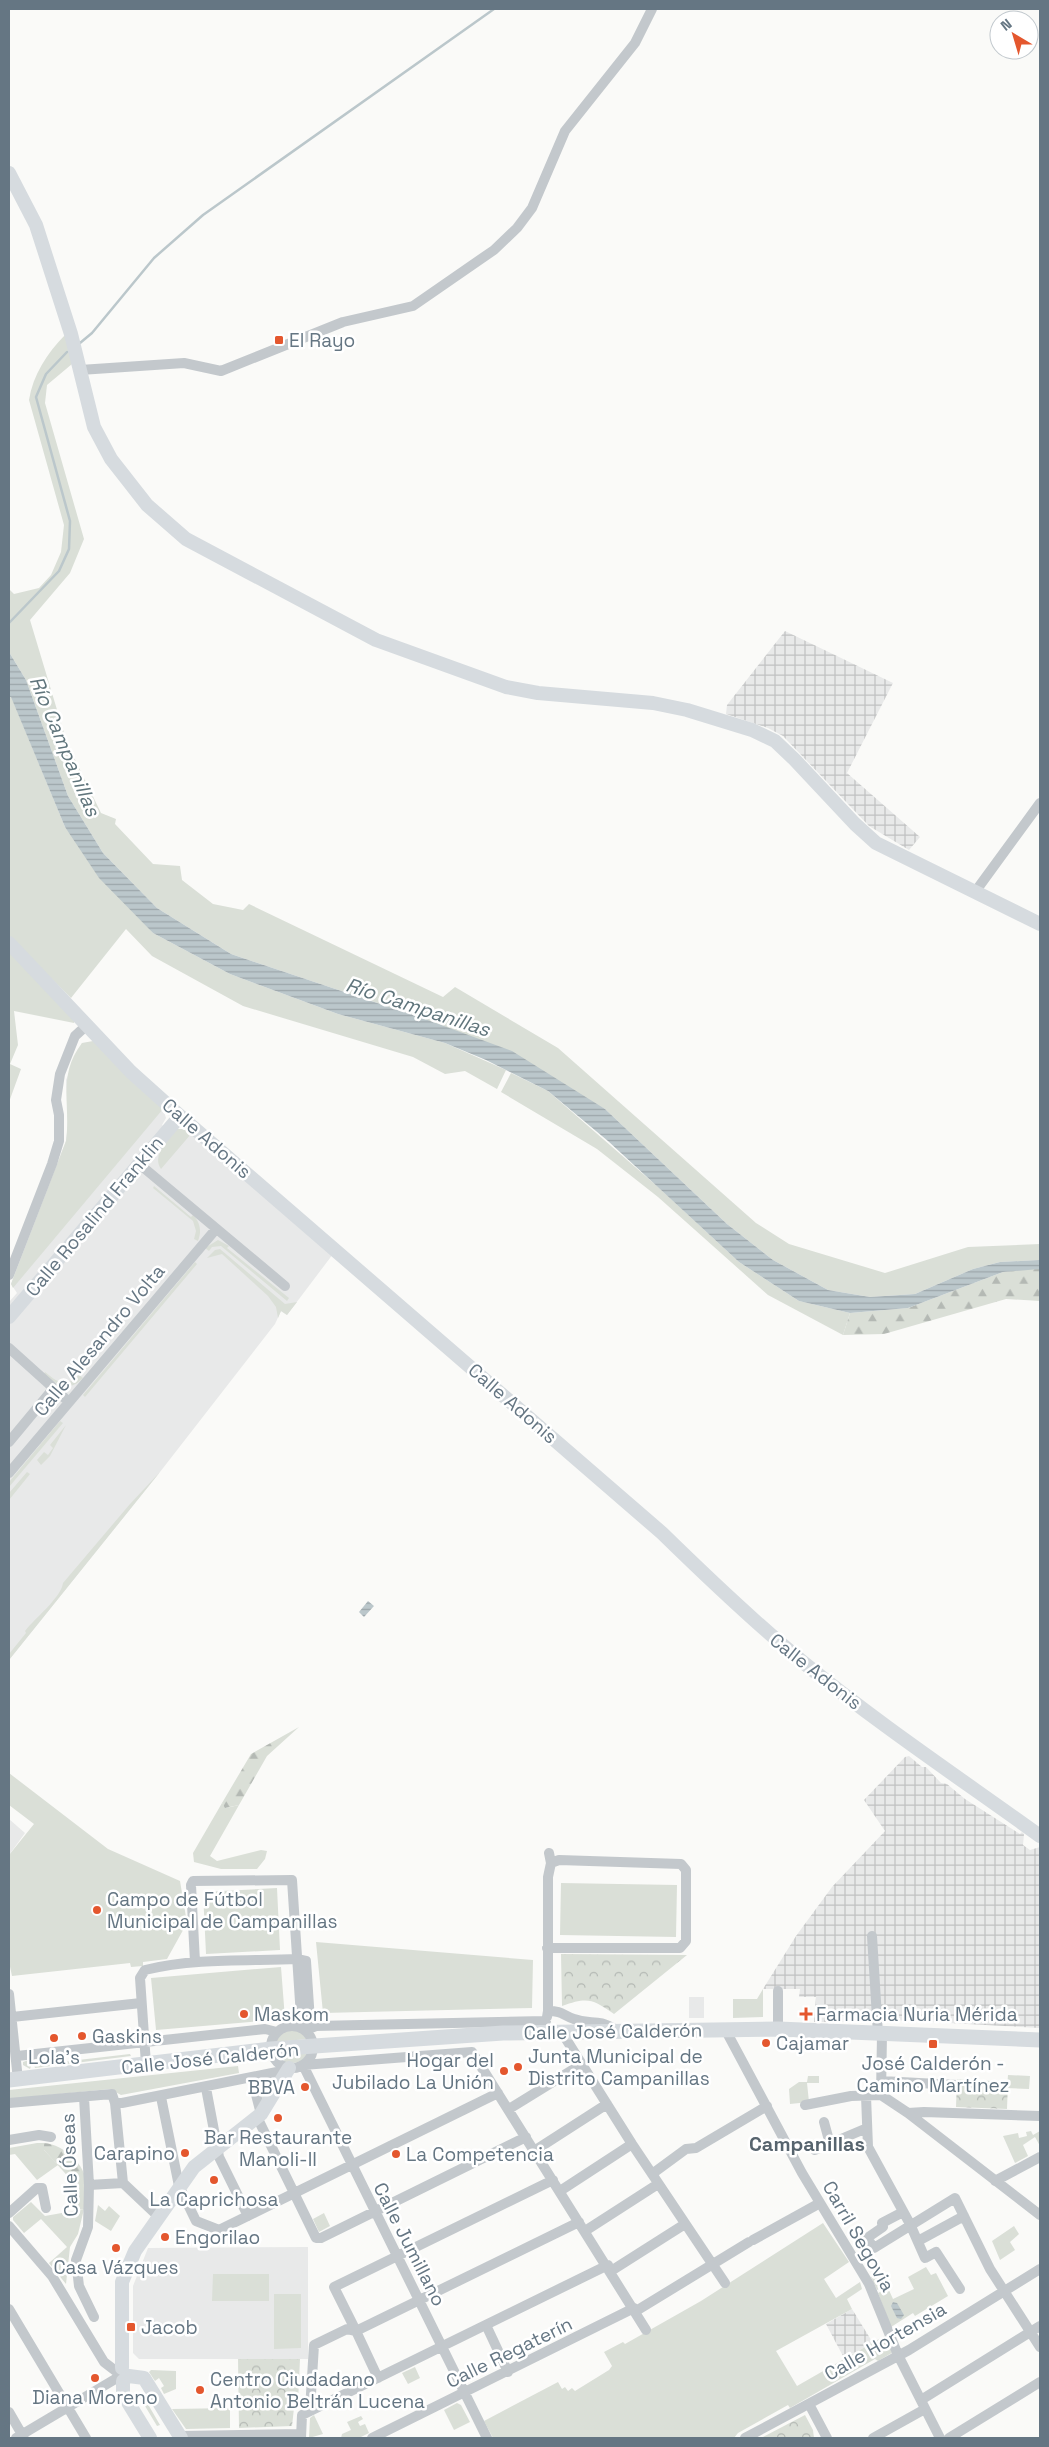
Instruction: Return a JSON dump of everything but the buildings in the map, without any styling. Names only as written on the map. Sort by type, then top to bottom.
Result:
[{"type":"main road","name":"Calle José Calderón","points":[[13,2080],[271,2049],[314,2047],[550,2024],[616,2030],[778,2029],[1040,2040]]},
{"type":"street","points":[[80,370],[184,363],[221,371],[343,322],[413,306],[494,250],[517,228],[532,208],[565,131],[635,43],[652,9]]},
{"type":"street","points":[[9,173],[36,225],[71,334],[94,426],[111,459],[147,505],[186,539],[376,640],[506,687],[538,693],[653,703],[687,710],[752,730],[776,741],[855,824],[876,843],[1040,924]]},
{"type":"street","points":[[974,892],[1040,803]]},
{"type":"street","name":"Calle Adonis","points":[[9,943],[132,1072],[180,1116],[662,1532],[742,1610],[806,1664],[1040,1836]]},
{"type":"street","points":[[9,1275],[59,1141],[59,1115],[56,1100],[60,1074],[75,1036],[87,1025]]},
{"type":"street","name":"Calle Rosalind Franklin","points":[[9,1317],[180,1116]]},
{"type":"street","points":[[138,1164],[286,1286]]},
{"type":"street","name":"Calle Alesandro Volta","points":[[9,1474],[216,1229]]},
{"type":"street","points":[[9,1348],[69,1402]]},
{"type":"street","name":"Calle Alesandro Volta","points":[[9,1442],[53,1389]]},
{"type":"street","points":[[547,1948],[680,1948],[686,1942],[686,1870],[681,1864],[559,1860],[550,1858],[547,1948],[550,2024],[582,2064],[658,2184],[725,2283]]},
{"type":"street","points":[[196,1962],[191,1885],[197,1879],[292,1880],[297,1959]]},
{"type":"street","points":[[872,1936],[880,2034],[881,2095]]},
{"type":"street","points":[[146,2064],[140,1978],[146,1970],[196,1962],[297,1959],[306,1961],[310,2021],[302,2028],[313,2041],[314,2047],[308,2060],[293,2069],[259,2116],[194,2166],[135,2251],[122,2282],[121,2375],[123,2394],[150,2438]]},
{"type":"street","points":[[778,1991],[778,2029]]},
{"type":"street","points":[[9,1994],[14,2052],[13,2080]]},
{"type":"street","points":[[12,2017],[141,2003]]},
{"type":"street","points":[[550,2024],[564,2012],[572,2019],[603,2021],[616,2030]]},
{"type":"street","name":"Calle José Calderón","points":[[14,2052],[144,2042],[265,2029],[277,2032],[288,2026],[302,2028],[322,2026],[550,2024]]},
{"type":"street","name":"Carril Segovia","points":[[725,2029],[820,2203],[869,2284],[898,2354],[940,2438]]},
{"type":"street","points":[[271,2049],[273,2037],[277,2032]]},
{"type":"street","name":"Calle Jumillano","points":[[271,2049],[277,2061],[293,2069],[351,2165],[487,2438]]},
{"type":"street","points":[[115,2103],[161,2097],[293,2069],[472,2052],[609,2268],[646,2330]]},
{"type":"street","points":[[509,2109],[582,2064]]},
{"type":"street","points":[[252,2079],[259,2116],[293,2194],[316,2238],[321,2238],[526,2138]]},
{"type":"street","points":[[881,2081],[957,2085]]},
{"type":"street","points":[[206,2088],[219,2157],[248,2216]]},
{"type":"street","points":[[161,2097],[179,2186],[196,2221],[219,2230],[498,2093]]},
{"type":"street","points":[[9,2103],[112,2094],[115,2103],[123,2183],[158,2217]]},
{"type":"street","points":[[805,2105],[851,2096],[881,2095],[908,2113],[995,2181],[1039,2212]]},
{"type":"street","points":[[866,2096],[868,2147],[910,2224],[925,2258],[936,2252],[960,2288]]},
{"type":"street","name":"Calle Óseas","points":[[84,2097],[89,2186],[88,2227],[76,2260],[79,2286],[94,2317]]},
{"type":"street","points":[[534,2151],[607,2104]]},
{"type":"street","points":[[652,2174],[686,2149],[696,2148],[767,2106]]},
{"type":"street","points":[[908,2113],[1040,2116]]},
{"type":"street","points":[[824,2122],[830,2144]]},
{"type":"street","points":[[815,2150],[867,2128]]},
{"type":"street","name":"Calle Óseas","points":[[9,2140],[39,2135],[51,2137]]},
{"type":"street","points":[[560,2191],[632,2144]]},
{"type":"street","points":[[995,2181],[1040,2157]]},
{"type":"street","points":[[378,2378],[334,2287],[553,2180]]},
{"type":"street","points":[[89,2186],[123,2183]]},
{"type":"street","points":[[585,2231],[658,2184]]},
{"type":"street","points":[[9,2213],[37,2188],[42,2188],[46,2208]]},
{"type":"street","points":[[903,2212],[882,2223],[883,2227],[867,2238],[874,2248],[906,2229],[910,2224],[955,2198],[990,2269],[1040,2347]]},
{"type":"street","name":"Calle Regaterín","points":[[372,2438],[635,2310],[712,2263],[820,2203]]},
{"type":"street","points":[[918,2241],[964,2216]]},
{"type":"street","points":[[310,2410],[314,2346],[347,2329],[356,2332],[580,2222]]},
{"type":"street","points":[[9,2226],[52,2276],[104,2362],[121,2375],[144,2378],[180,2437],[301,2436],[302,2415],[310,2410],[609,2268],[685,2224]]},
{"type":"street","name":"Calle Hortensia","points":[[745,2438],[898,2354],[1039,2271]]},
{"type":"street","points":[[9,2309],[86,2438]]},
{"type":"street","points":[[486,2325],[508,2372]]},
{"type":"street","points":[[873,2438],[1040,2326]]},
{"type":"street","points":[[9,2412],[21,2437],[121,2375]]},
{"type":"street","points":[[949,2438],[1040,2382]]},
{"type":"street","points":[[809,2404],[827,2438]]},
{"type":"shaded area","points":[[785,631],[893,683],[847,773],[920,837],[909,850],[869,826],[783,736],[768,728],[726,714],[727,705]]},
{"type":"shaded area","points":[[9,652],[26,680],[68,796],[103,853],[157,908],[231,954],[422,1018],[512,1051],[605,1109],[727,1224],[773,1260],[828,1290],[870,1297],[915,1294],[973,1269],[1000,1262],[1040,1260],[1040,1269],[1003,1272],[908,1308],[850,1313],[799,1301],[739,1262],[608,1141],[548,1091],[486,1060],[445,1043],[338,1014],[230,974],[153,933],[99,878],[65,827],[11,697],[9,697]]},
{"type":"shaded area","points":[[82,1043],[163,1109],[166,1118],[162,1125],[171,1133],[184,1129],[333,1254],[287,1315],[281,1311],[275,1324],[160,1472],[9,1660],[9,1302],[17,1293],[11,1284],[66,1141],[68,1124],[66,1080]]},
{"type":"shaded area","points":[[368,1601],[374,1606],[364,1617],[359,1612]]},
{"type":"shaded area","points":[[909,1756],[922,1767],[926,1767],[941,1783],[947,1784],[965,1799],[1020,1834],[1022,1832],[1024,1834],[1023,1845],[1030,1850],[1040,1847],[1040,2028],[856,2018],[856,2022],[814,2022],[816,1997],[799,1997],[800,1989],[763,1989],[796,1936],[832,1887],[885,1831],[864,1800],[905,1757]]},
{"type":"shaded area","points":[[9,1819],[25,1833],[9,1855]]},
{"type":"shaded area","points":[[689,1997],[704,1997],[704,2018],[689,2018]]},
{"type":"shaded area","points":[[308,2247],[308,2359],[139,2359],[133,2353],[133,2286],[148,2248]]},
{"type":"shaded area","points":[[893,2302],[897,2303],[904,2315],[901,2319],[897,2318],[891,2306]]},
{"type":"shaded area","points":[[852,2309],[873,2343],[844,2358],[826,2324]]},
{"type":"green space","points":[[65,335],[72,364],[47,385],[45,403],[84,539],[70,573],[30,620],[67,743],[101,813],[116,819],[115,824],[153,864],[180,866],[182,880],[213,904],[243,910],[249,904],[443,997],[455,987],[558,1048],[756,1223],[789,1244],[885,1273],[968,1247],[1040,1244],[1040,1260],[1000,1262],[973,1269],[915,1294],[870,1297],[828,1290],[773,1260],[727,1224],[605,1109],[422,1018],[231,954],[157,908],[103,853],[68,796],[26,680],[9,652],[9,589],[14,594],[39,588],[51,575],[61,552],[64,525],[29,400],[37,373],[52,349]]},
{"type":"green space","points":[[11,696],[65,827],[153,933],[230,974],[338,1014],[445,1043],[506,1070],[497,1089],[465,1071],[445,1074],[413,1057],[243,1006],[152,956],[126,929],[71,998],[9,937],[9,697]]},
{"type":"green space","points":[[9,949],[75,1019],[74,1023],[14,1011],[18,1045],[10,1064],[21,1069],[9,1102]]},
{"type":"green space","points":[[93,1041],[163,1109],[13,1288],[11,1284],[66,1141],[66,1090],[70,1067],[74,1055],[82,1043]]},
{"type":"green space","points":[[511,1073],[548,1091],[658,1187],[739,1262],[799,1301],[850,1313],[843,1335],[768,1295],[658,1197],[597,1149],[501,1092]]},
{"type":"green space","points":[[177,1129],[184,1129],[191,1134],[161,1169],[158,1158],[162,1148]]},
{"type":"green space","points":[[154,1186],[191,1217],[193,1215],[199,1224],[198,1241],[194,1239],[196,1231],[193,1221],[153,1188]]},
{"type":"green space","points":[[218,1240],[229,1246],[227,1248],[289,1298],[287,1301],[221,1246],[212,1247],[209,1251],[205,1248]]},
{"type":"green space","points":[[220,1249],[285,1304],[297,1302],[287,1315],[281,1311],[278,1318],[276,1307],[268,1296],[222,1254],[207,1258],[215,1250]]},
{"type":"green space","points":[[195,1262],[197,1264],[85,1397],[83,1395]]},
{"type":"green space","points":[[1040,1269],[1040,1301],[1006,1299],[884,1334],[843,1335],[850,1313],[908,1308],[1003,1272]]},
{"type":"green space","points":[[45,1372],[54,1379],[66,1383],[79,1375],[83,1378],[73,1385],[63,1386],[49,1378],[44,1374]]},
{"type":"green space","points":[[60,1421],[63,1423],[9,1487],[9,1482]]},
{"type":"green space","points":[[66,1425],[50,1456],[41,1465],[37,1460],[44,1452],[48,1455],[53,1448],[50,1445]]},
{"type":"green space","points":[[27,1472],[30,1474],[9,1500],[9,1493]]},
{"type":"green space","points":[[160,1472],[9,1660],[9,1654],[26,1633],[25,1631],[52,1602],[63,1583],[130,1504]]},
{"type":"green space","points":[[299,1727],[267,1756],[239,1805],[225,1808],[222,1803],[251,1754]]},
{"type":"green space","name":"Campo de Fútbol Municipal de Campanillas","points":[[9,1773],[108,1849],[180,1881],[187,1923],[167,1959],[143,1962],[143,1966],[131,1967],[130,1963],[12,1976],[9,1962],[9,1855],[34,1824],[9,1805]]},
{"type":"green space","points":[[222,1803],[226,1808],[239,1805],[210,1856],[217,1861],[261,1850],[267,1851],[265,1859],[257,1869],[221,1869],[194,1862],[193,1853]]},
{"type":"green space","points":[[561,1883],[677,1885],[676,1937],[560,1935]]},
{"type":"green space","points":[[277,1888],[280,1950],[206,1954],[203,1892]]},
{"type":"green space","points":[[316,1942],[533,1960],[532,2008],[323,2013]]},
{"type":"green space","points":[[561,1954],[687,1955],[614,2014],[590,2001],[578,2001],[562,2006]]},
{"type":"green space","points":[[281,1967],[285,2019],[156,2030],[151,1978]]},
{"type":"green space","points":[[763,1989],[763,2017],[733,2018],[733,1999],[757,1999]]},
{"type":"green space","points":[[289,2029],[300,2031],[307,2039],[276,2042],[282,2032]]},
{"type":"green space","points":[[306,2051],[307,2056],[300,2062],[295,2063],[285,2062],[280,2054]]},
{"type":"green space","points":[[130,2054],[131,2056],[35,2068],[34,2065],[30,2069],[23,2065],[23,2062],[34,2058],[35,2065]]},
{"type":"green space","points":[[238,2066],[239,2073],[121,2095],[110,2089],[9,2099],[9,2090]]},
{"type":"green space","points":[[1008,2075],[1030,2076],[1029,2089],[1007,2088]]},
{"type":"green space","points":[[808,2076],[819,2076],[819,2083],[807,2083],[809,2102],[790,2104],[789,2089],[799,2082],[807,2082]]},
{"type":"green space","points":[[269,2079],[275,2084],[263,2102],[258,2081]]},
{"type":"green space","points":[[957,2079],[1008,2082],[1007,2109],[956,2107]]},
{"type":"green space","points":[[1031,2131],[1033,2135],[1040,2131],[1040,2146],[1035,2137],[1023,2145],[1028,2156],[1015,2163],[1003,2136],[1018,2133],[1019,2138],[1027,2136],[1026,2132]]},
{"type":"green space","points":[[44,2143],[44,2150],[58,2165],[37,2180],[15,2154],[9,2155],[9,2148]]},
{"type":"green space","points":[[44,2143],[59,2147],[78,2163],[87,2185],[84,2209],[76,2210],[73,2182],[44,2150]]},
{"type":"green space","points":[[31,2202],[45,2216],[84,2209],[78,2234],[70,2247],[66,2284],[49,2263],[67,2247],[41,2219],[24,2233],[13,2220],[13,2217]]},
{"type":"green space","points":[[98,2205],[105,2211],[109,2206],[120,2216],[111,2231],[95,2221]]},
{"type":"green space","points":[[324,2213],[330,2226],[319,2232],[313,2219]]},
{"type":"green space","points":[[823,2223],[849,2262],[824,2279],[836,2298],[860,2282],[862,2289],[847,2299],[852,2309],[776,2351],[797,2386],[886,2335],[892,2353],[878,2361],[875,2359],[790,2408],[788,2405],[738,2433],[734,2438],[493,2438],[484,2421],[558,2382],[562,2389],[565,2387],[568,2391],[572,2388],[575,2391],[609,2370],[612,2366],[604,2352],[623,2342],[625,2344],[701,2301]]},
{"type":"green space","points":[[1014,2226],[1019,2234],[1010,2242],[1015,2250],[1000,2260],[992,2241]]},
{"type":"green space","points":[[926,2267],[931,2275],[936,2273],[948,2296],[915,2316],[913,2313],[891,2327],[878,2293],[888,2288],[893,2299],[914,2289],[908,2277]]},
{"type":"green space","points":[[213,2274],[269,2274],[269,2301],[212,2301]]},
{"type":"green space","points":[[876,2274],[883,2287],[877,2290],[871,2277]]},
{"type":"green space","points":[[274,2294],[301,2294],[301,2348],[274,2349]]},
{"type":"green space","points":[[238,2359],[300,2359],[298,2402],[294,2408],[292,2426],[239,2428]]},
{"type":"green space","points":[[415,2367],[420,2378],[408,2384],[402,2373]]},
{"type":"green space","points":[[151,2370],[176,2371],[176,2389],[164,2394],[161,2388],[164,2386],[159,2378],[155,2381],[149,2372]]},
{"type":"green space","points":[[142,2394],[160,2425],[157,2426],[139,2396]]},
{"type":"green space","points":[[457,2403],[461,2405],[470,2422],[454,2430],[444,2410]]},
{"type":"green space","points":[[230,2408],[230,2428],[186,2429],[172,2409]]},
{"type":"green space","points":[[314,2415],[323,2434],[309,2438],[310,2418]]},
{"type":"green space","points":[[805,2415],[813,2430],[814,2438],[761,2438]]},
{"type":"green space","points":[[361,2416],[363,2419],[358,2422],[360,2426],[365,2424],[369,2433],[359,2438],[341,2438],[342,2434],[351,2430],[347,2422]]},
{"type":"waterway","points":[[80,343],[92,333],[154,258],[203,215],[494,9]]},
{"type":"waterway","points":[[9,623],[59,571],[69,549],[70,521],[36,397],[46,374],[67,352]]},
{"type":"place","name":"El Rayo","points":[[279,340]]},
{"type":"place","name":"Campo de Fútbol Municipal de Campanillas","points":[[97,1910]]},
{"type":"place","name":"Maskom","points":[[244,2014]]},
{"type":"place","name":"Farmacia Nuria Mérida","points":[[806,2014]]},
{"type":"place","name":"Gaskins","points":[[82,2036]]},
{"type":"place","name":"Lola's","points":[[54,2038]]},
{"type":"place","name":"Cajamar","points":[[766,2043]]},
{"type":"place","name":"José Calderón - Camino Martínez","points":[[933,2044]]},
{"type":"place","name":"Junta Municipal de Distrito Campanillas","points":[[518,2067]]},
{"type":"place","name":"Hogar del Jubilado La Unión","points":[[504,2071]]},
{"type":"place","name":"BBVA","points":[[305,2087]]},
{"type":"place","name":"Bar Restaurante Manoli-II","points":[[278,2118]]},
{"type":"place","name":"Carapino","points":[[185,2153]]},
{"type":"place","name":"La Competencia","points":[[396,2154]]},
{"type":"place","name":"La Caprichosa","points":[[214,2180]]},
{"type":"place","name":"Engorilao","points":[[165,2237]]},
{"type":"place","name":"Casa Vázques","points":[[116,2248]]},
{"type":"place","name":"Jacob","points":[[131,2327]]},
{"type":"place","name":"Diana Moreno","points":[[95,2378]]},
{"type":"place","name":"Centro Ciudadano Antonio Beltrán Lucena","points":[[200,2390]]},
{"type":"district","name":"Campanillas","points":[[807,2144]]},
{"type":"water label","name":"Río Campanillas","points":[[65,746]]},
{"type":"water label","name":"Río Campanillas","points":[[418,1007]]}]
